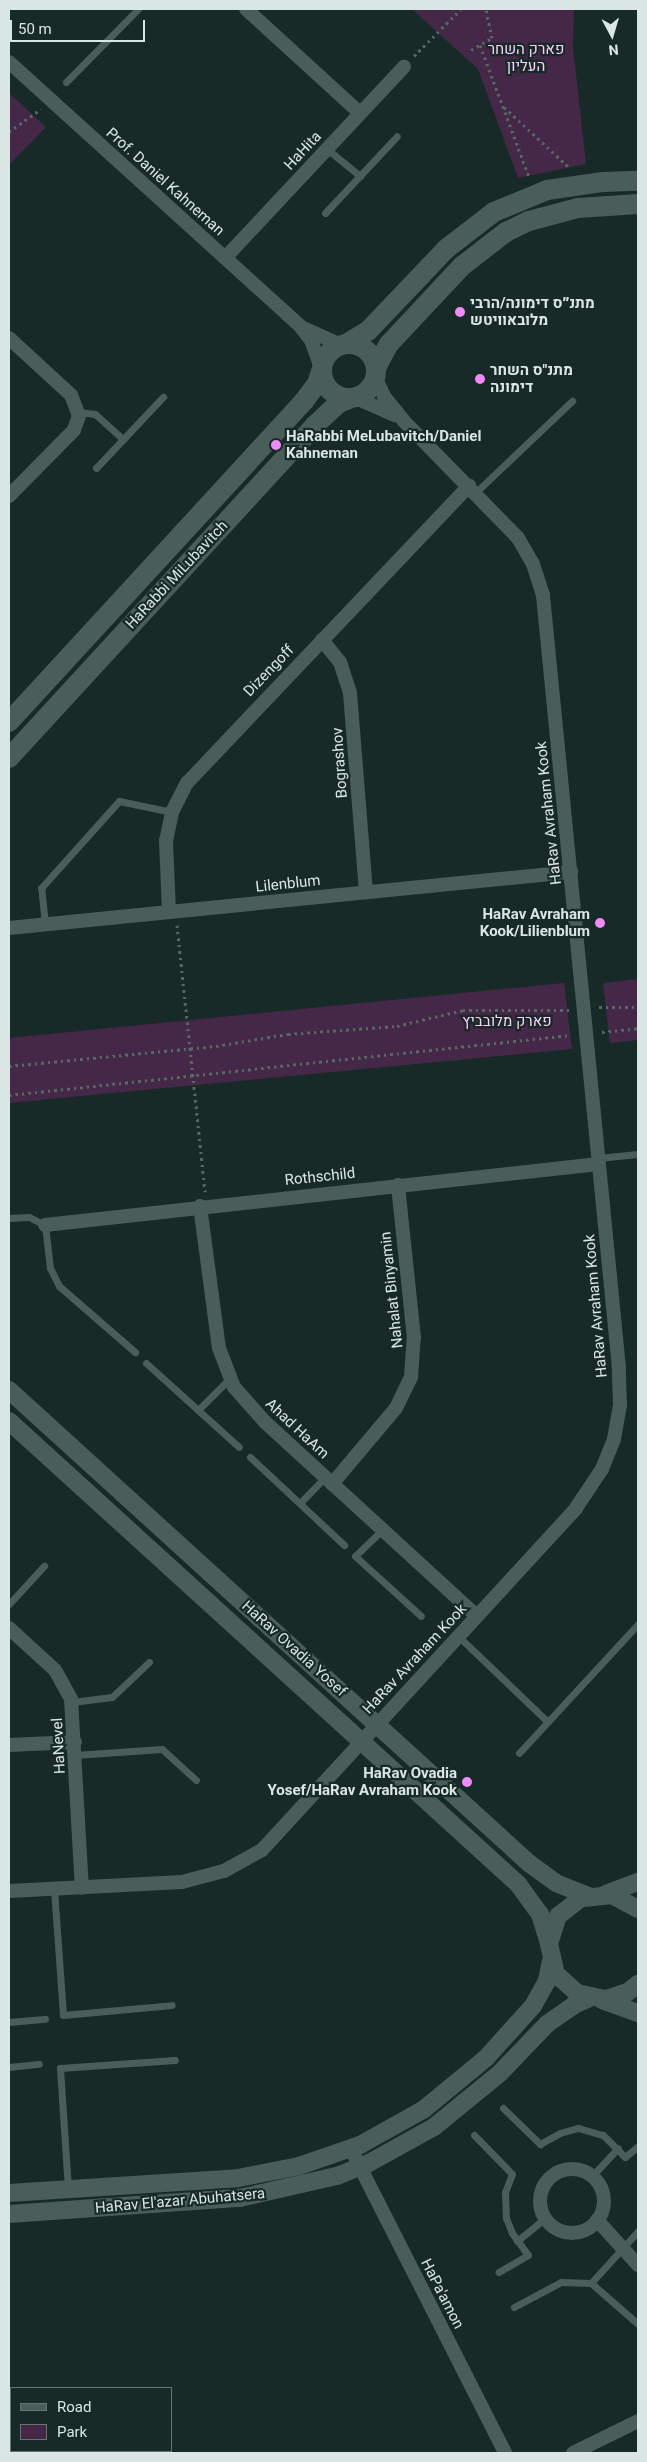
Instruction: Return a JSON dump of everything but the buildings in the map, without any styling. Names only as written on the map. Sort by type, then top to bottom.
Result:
[{"type":"main road","points":[[638,181],[587,184],[535,194],[494,212],[470,228],[446,249],[368,331],[328,353],[321,370],[331,393],[352,398],[367,392],[388,344],[456,273],[506,232],[545,216],[578,208],[638,204]]},
{"type":"main road","points":[[343,344],[366,350],[376,373]]},
{"type":"main road","name":"HaRabbi MiLubavitch","points":[[9,722],[304,401],[317,384],[321,370]]},
{"type":"main road","name":"HaRabbi MiLubavitch","points":[[9,758],[314,426],[339,403],[352,398]]},
{"type":"street","points":[[246,9],[360,113]]},
{"type":"street","name":"Prof. Daniel Kahneman","points":[[9,62],[300,326]]},
{"type":"street","name":"HaHita","points":[[225,258],[404,67]]},
{"type":"street","points":[[300,326],[343,344]]},
{"type":"street","points":[[300,326],[310,340],[321,370]]},
{"type":"street","points":[[9,338],[71,395],[79,412],[74,430],[9,496]]},
{"type":"street","name":"HaRav Avraham Kook","points":[[9,1891],[182,1882],[237,1865],[272,1840],[586,1496],[602,1469],[614,1439],[620,1387],[584,1009],[540,584],[534,564],[518,538],[404,421],[384,396],[376,373]]},
{"type":"street","name":"HaRav Avraham Kook","points":[[352,398],[378,405],[404,421]]},
{"type":"street","name":"Dizengoff","points":[[172,912],[166,855],[172,812],[199,768],[322,640],[472,489]]},
{"type":"street","name":"Bograshov","points":[[322,640],[340,662],[350,693],[366,892]]},
{"type":"street","name":"Lilenblum","points":[[9,928],[570,872]]},
{"type":"street","name":"Rothschild","points":[[45,1225],[599,1161]]},
{"type":"street","name":"Nahalat Binyamin","points":[[329,1480],[396,1408],[413,1369],[414,1338],[398,1185]]},
{"type":"street","name":"Ahad HaAm","points":[[203,1206],[219,1348],[230,1378],[256,1413],[477,1616]]},
{"type":"street","name":"HaRav Ovadia Yosef","points":[[9,1390],[537,1869],[569,1890],[626,1900],[638,1909]]},
{"type":"street","name":"HaRav Ovadia Yosef","points":[[9,1421],[518,1884],[540,1914],[550,1952],[565,1985],[595,1998]]},
{"type":"street","name":"HaNevel","points":[[9,1628],[54,1670],[66,1685],[72,1702],[82,1888]]},
{"type":"street","points":[[9,1745],[75,1749]]},
{"type":"street","name":"HaRav El'azar Abuhatsera","points":[[9,2193],[238,2178],[299,2166],[350,2149],[423,2110],[486,2058],[533,2006],[547,1981],[552,1930],[563,1911],[596,1895],[638,1882]]},
{"type":"street","name":"HaRav El'azar Abuhatsera","points":[[9,2214],[240,2198],[304,2186],[360,2167],[434,2127],[500,2073],[548,2024],[574,2005],[595,1998],[621,1996],[638,1984]]},
{"type":"street","points":[[595,1998],[638,2013]]},
{"type":"street","name":"HaPa'amon","points":[[350,2149],[504,2453]]},
{"type":"street","points":[[568,2169],[592,2176],[604,2197],[597,2220],[585,2230],[570,2232],[556,2228],[545,2218],[540,2199],[551,2177],[568,2169]]},
{"type":"street","points":[[597,2220],[638,2265]]},
{"type":"street","points":[[573,2453],[638,2420]]},
{"type":"lane","points":[[66,82],[138,9]]},
{"type":"lane","points":[[325,213],[397,136]]},
{"type":"lane","points":[[327,149],[360,176]]},
{"type":"lane","points":[[96,468],[163,397]]},
{"type":"lane","points":[[472,489],[572,400]]},
{"type":"lane","points":[[79,412],[94,414],[123,439]]},
{"type":"lane","points":[[45,924],[40,888],[119,801],[172,812]]},
{"type":"lane","points":[[599,1161],[638,1154]]},
{"type":"lane","points":[[9,1218],[29,1217],[45,1225],[50,1268],[59,1286],[134,1352]]},
{"type":"lane","points":[[146,1363],[239,1447]]},
{"type":"lane","points":[[198,1410],[230,1378]]},
{"type":"lane","points":[[250,1457],[344,1545]]},
{"type":"lane","points":[[300,1504],[329,1480]]},
{"type":"lane","points":[[382,1530],[355,1556],[421,1616]]},
{"type":"lane","points":[[9,1604],[44,1566]]},
{"type":"lane","points":[[519,1753],[638,1624]]},
{"type":"lane","points":[[458,1636],[548,1722]]},
{"type":"lane","points":[[72,1702],[112,1697],[149,1662]]},
{"type":"lane","points":[[75,1749],[162,1749],[196,1780]]},
{"type":"lane","points":[[54,1889],[63,2015],[172,2005]]},
{"type":"lane","points":[[9,2022],[45,2019]]},
{"type":"lane","points":[[68,2190],[60,2068],[175,2060]]},
{"type":"lane","points":[[9,2066],[39,2064]]},
{"type":"lane","points":[[503,2108],[540,2144],[560,2133],[578,2128],[603,2135],[618,2148],[625,2158],[638,2146]]},
{"type":"lane","points":[[474,2135],[512,2174],[505,2192],[504,2209],[516,2240],[528,2255],[499,2272]]},
{"type":"lane","points":[[592,2176],[618,2148]]},
{"type":"lane","points":[[516,2240],[545,2218]]},
{"type":"lane","points":[[591,2283],[638,2231]]},
{"type":"lane","points":[[514,2307],[561,2282],[591,2283],[638,2324]]},
{"type":"path","points":[[404,67],[461,9]]},
{"type":"path","points":[[471,50],[492,38],[486,9]]},
{"type":"path","points":[[480,45],[535,194]]},
{"type":"path","points":[[9,132],[52,101]]},
{"type":"path","points":[[503,107],[587,184]]},
{"type":"path","points":[[172,912],[193,1075],[203,1206]]},
{"type":"path","points":[[9,1066],[190,1048],[288,1034],[397,1026],[458,1010],[552,1012],[638,1006]]},
{"type":"path","points":[[9,1095],[638,1028]]},
{"type":"green space","name":"פארק השחר העליון","points":[[412,9],[574,9],[573,47],[586,164],[518,178],[478,69]]},
{"type":"green space","points":[[9,93],[46,127],[9,165]]},
{"type":"green space","points":[[638,979],[638,1040],[610,1043],[603,983]]},
{"type":"green space","name":"פארק מלובביץ","points":[[564,983],[572,1049],[9,1103],[9,1038]]},
{"type":"place","name":"מתנ״ס דימונה/הרבי מלובאוויטש","points":[[460,312]]},
{"type":"place","name":"מתנ\"ס השחר דימונה","points":[[480,379]]},
{"type":"place","name":"HaRabbi MeLubavitch/Daniel Kahneman","points":[[276,445]]},
{"type":"place","name":"HaRav Avraham Kook/Lilienblum","points":[[600,923]]},
{"type":"place","name":"HaRav Ovadia Yosef/HaRav Avraham Kook","points":[[467,1782]]}]
